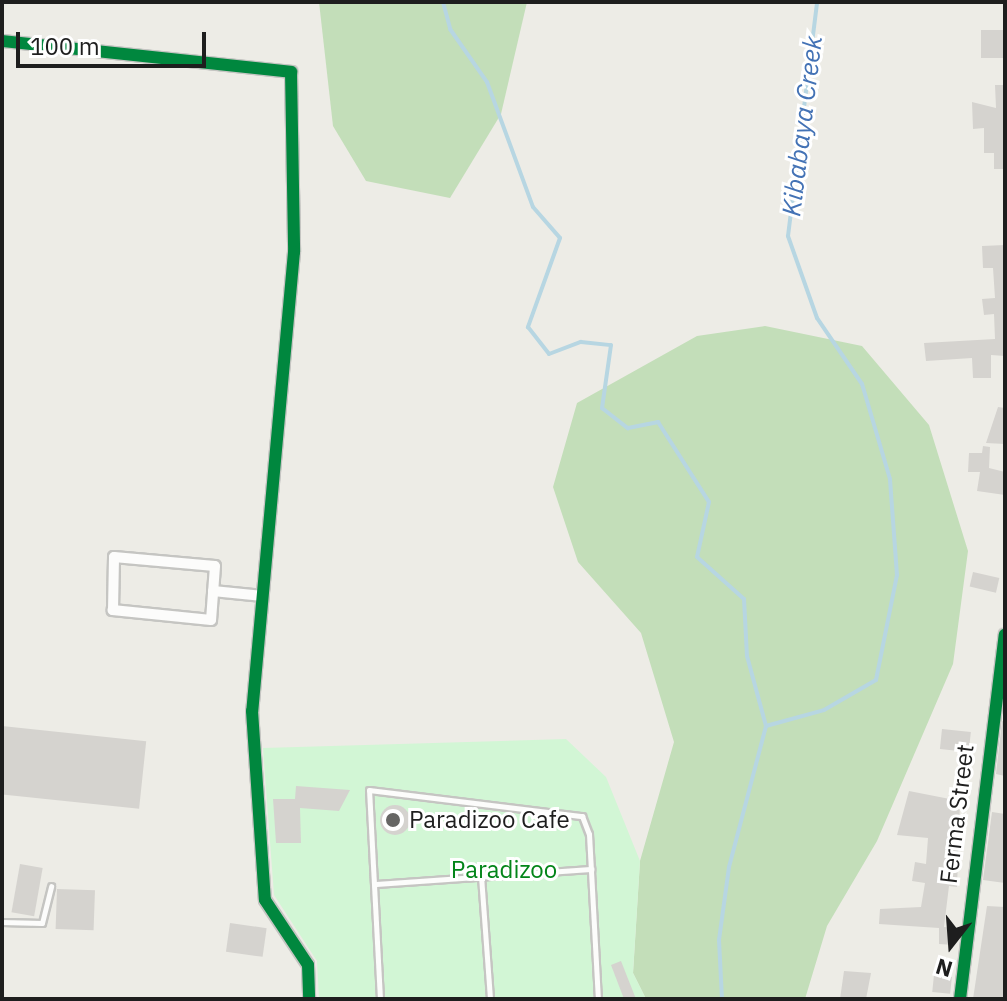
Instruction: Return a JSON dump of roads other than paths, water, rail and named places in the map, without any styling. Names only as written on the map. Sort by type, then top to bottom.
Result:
[{"type":"street","points":[[2,41],[291,72],[294,252],[252,711],[265,900],[308,965],[309,999]]},
{"type":"street","points":[[114,557],[215,566],[213,591],[211,620],[113,610],[114,557]]},
{"type":"street","points":[[213,591],[263,596]]},
{"type":"street","name":"Ferma Street","points":[[960,999],[1005,635]]},
{"type":"lane","points":[[380,999],[369,790],[582,816],[591,869],[598,999]]},
{"type":"lane","points":[[375,884],[591,869]]},
{"type":"lane","points":[[481,876],[490,999]]},
{"type":"lane","points":[[2,922],[42,923],[51,886]]},
{"type":"waterway","name":"Kibabaya Creek","points":[[443,2],[450,29],[487,82],[533,207],[560,238],[528,327],[549,354],[581,342],[611,345],[602,408],[628,428],[658,422],[709,502],[697,557],[744,599],[747,656],[766,726],[729,867],[719,940],[722,999]]},
{"type":"waterway","name":"Kibabaya Creek","points":[[766,726],[824,710],[876,680],[897,575],[890,479],[862,384],[817,318],[788,236],[817,2]]},
{"type":"place","name":"Paradizoo Cafe","points":[[393,820]]},
{"type":"park label","name":"Paradizoo","points":[[504,870]]}]
